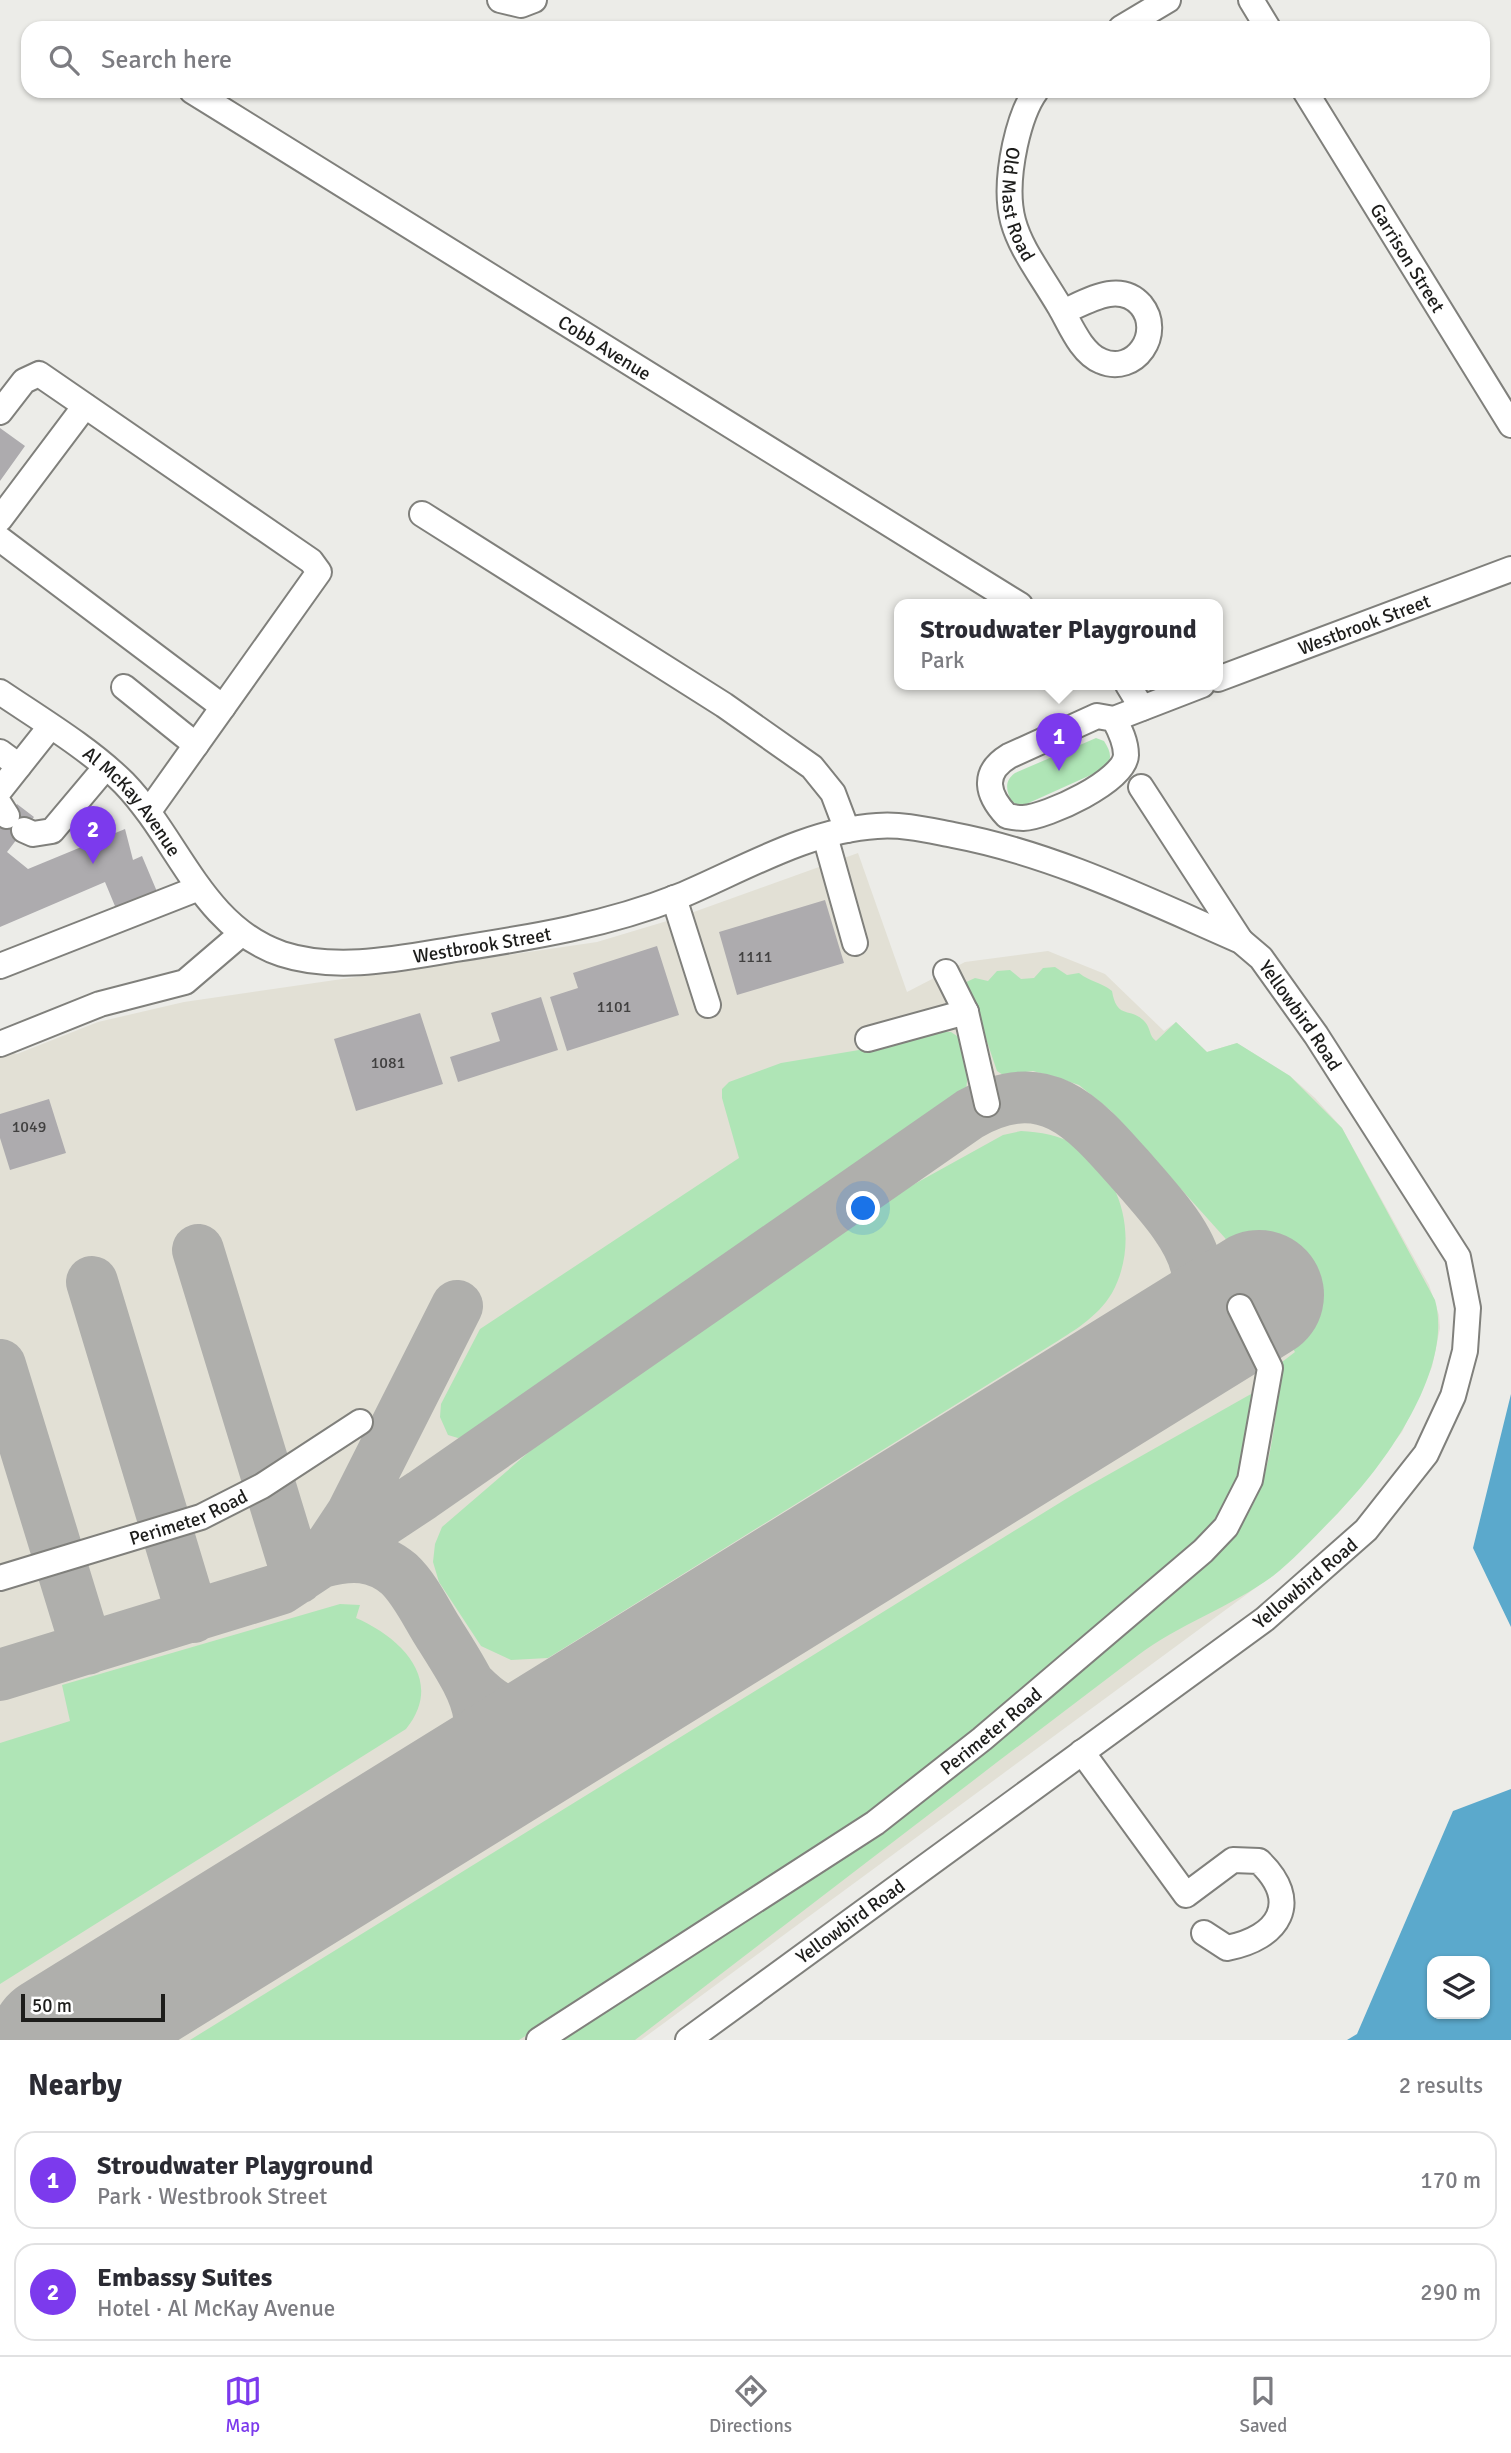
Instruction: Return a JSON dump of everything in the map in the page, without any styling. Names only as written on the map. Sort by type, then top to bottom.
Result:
[{"type":"street","points":[[500,0],[521,5],[534,0]]},
{"type":"street","points":[[1133,21],[1168,0]]},
{"type":"street","points":[[1251,0],[1264,21]]},
{"type":"street","name":"Cobb Avenue","points":[[203,98],[1010,599]]},
{"type":"street","name":"Old Mast Road","points":[[1033,98],[1019,128],[1007,196],[1014,229],[1063,312]]},
{"type":"street","name":"Garrison Street","points":[[1309,98],[1511,425]]},
{"type":"street","points":[[0,412],[24,380],[39,374],[311,561],[319,572],[149,811]]},
{"type":"street","points":[[0,519],[85,406]]},
{"type":"street","points":[[422,513],[724,705],[812,767],[833,793],[836,833],[855,943]]},
{"type":"street","points":[[0,539],[223,707]]},
{"type":"street","name":"Westbrook Street","points":[[1223,677],[1511,569]]},
{"type":"street","points":[[124,687],[196,745]]},
{"type":"street","points":[[1131,690],[1142,708]]},
{"type":"street","points":[[1114,719],[1123,736],[1126,757],[1118,774],[1065,804],[1024,818],[1007,816],[995,803],[988,790],[988,778],[997,763],[1097,716],[1114,719],[1189,690]]},
{"type":"street","name":"Al McKay Avenue","points":[[0,692],[105,768],[149,811],[215,911],[241,934]]},
{"type":"street","points":[[0,790],[9,759],[50,727]]},
{"type":"street","points":[[10,817],[33,834],[52,831],[105,768]]},
{"type":"street","name":"Yellowbird Road","points":[[688,2040],[1265,1619],[1366,1530],[1426,1454],[1453,1396],[1465,1351],[1468,1308],[1458,1257],[1316,1035],[1261,958],[1241,941],[1141,787]]},
{"type":"street","points":[[984,841],[1007,816]]},
{"type":"street","name":"Westbrook Street","points":[[241,934],[283,954],[328,963],[373,960],[543,937],[634,914],[802,843],[836,833],[901,825],[984,841]]},
{"type":"street","name":"Yellowbird Road","points":[[984,841],[1054,861],[1241,941]]},
{"type":"street","points":[[0,966],[199,888]]},
{"type":"street","points":[[674,898],[708,1005]]},
{"type":"street","points":[[0,1044],[100,1004],[185,982],[241,934]]},
{"type":"street","points":[[946,972],[965,1012],[987,1104]]},
{"type":"street","points":[[868,1039],[965,1012]]},
{"type":"street","name":"Perimeter Road","points":[[539,2040],[875,1823],[982,1739],[1203,1551],[1226,1527],[1250,1480],[1270,1368],[1240,1307]]},
{"type":"street","name":"Perimeter Road","points":[[0,1578],[201,1517],[262,1486],[360,1422]]},
{"type":"street","points":[[1082,1752],[1186,1895],[1233,1860],[1259,1861],[1273,1875],[1281,1890],[1281,1913],[1267,1934],[1248,1944],[1227,1948],[1204,1933]]},
{"type":"shaded area","points":[[858,853],[907,992],[965,962],[1048,951],[1105,974],[1164,1031],[1176,1022],[1207,1052],[1237,1043],[1290,1076],[1315,1098],[1342,1128],[1429,1285],[1439,1315],[1440,1328],[1432,1367],[1402,1432],[1341,1510],[1273,1575],[641,2040],[0,2040],[0,1049],[17,1054],[98,1022],[184,1002],[597,942],[677,918]]},
{"type":"green space","points":[[1096,738],[1104,741],[1109,752],[1110,759],[1104,769],[1022,806],[1012,802],[1007,786],[1015,773]]},
{"type":"green space","points":[[1055,967],[1067,975],[1079,973],[1112,991],[1117,1006],[1140,1017],[1156,1041],[1176,1022],[1207,1052],[1237,1043],[1290,1076],[1342,1128],[1435,1300],[1438,1327],[1434,1356],[1425,1385],[1411,1414],[1376,1469],[1338,1513],[1273,1576],[1240,1597],[1170,1634],[1137,1656],[635,2040],[559,2040],[656,1978],[1221,1547],[1245,1518],[1257,1497],[1272,1440],[1282,1362],[1295,1352],[1225,1238],[1111,1111],[1079,1085],[1033,1071],[1003,1075],[997,1071],[975,1006],[962,984],[975,978],[988,981],[997,971],[1010,970],[1021,979],[1034,978],[1043,968]]},
{"type":"green space","points":[[935,1032],[951,1032],[963,1040],[968,1073],[966,1090],[469,1436],[458,1438],[448,1435],[440,1417],[441,1404],[480,1329],[739,1158],[722,1098],[722,1089],[729,1082],[781,1063],[871,1048]]},
{"type":"green space","points":[[1021,1131],[1042,1133],[1071,1142],[1093,1159],[1107,1175],[1116,1193],[1123,1213],[1125,1254],[1112,1293],[1091,1317],[1075,1330],[548,1658],[511,1660],[481,1646],[439,1582],[433,1562],[435,1544],[442,1527],[558,1427],[882,1202],[1003,1135]]},
{"type":"green space","points":[[1251,1394],[1254,1397],[1236,1483],[1220,1514],[1209,1528],[947,1753],[873,1810],[745,1897],[519,2040],[190,2040],[1074,1494]]},
{"type":"green space","points":[[340,1604],[360,1605],[356,1618],[389,1637],[413,1663],[421,1694],[417,1711],[406,1729],[0,1984],[0,1743],[70,1721],[62,1685]]},
{"type":"water","points":[[1511,1394],[1511,1627],[1473,1548]]},
{"type":"water","points":[[1511,1789],[1511,2040],[1347,2040],[1357,2034],[1453,1811]]},
{"type":"building","points":[[0,428],[25,446],[0,481]]},
{"type":"building","points":[[17,804],[34,817],[7,852],[28,869],[125,829],[133,860],[142,856],[158,894],[117,911],[105,882],[0,927],[0,826]]},
{"type":"building","points":[[825,900],[844,963],[737,995],[719,932]]},
{"type":"building","points":[[657,946],[679,1015],[567,1051],[550,997],[578,988],[573,973]]},
{"type":"building","points":[[541,997],[558,1050],[458,1082],[450,1057],[500,1041],[491,1013]]},
{"type":"building","points":[[420,1013],[443,1084],[356,1111],[334,1039]]},
{"type":"building","points":[[49,1099],[66,1153],[10,1170],[0,1138],[0,1114]]},
{"type":"taxiway","points":[[0,1675],[280,1589],[422,1495],[970,1114],[998,1102],[1022,1097],[1044,1100],[1064,1108],[1082,1120],[1100,1136],[1157,1200],[1188,1245],[1196,1267],[1198,1289],[1191,1312],[1175,1337],[1149,1363]]},
{"type":"taxiway","points":[[198,1250],[298,1578]]},
{"type":"taxiway","points":[[92,1282],[193,1617]]},
{"type":"taxiway","points":[[328,1550],[352,1514],[457,1306]]},
{"type":"taxiway","points":[[0,1365],[87,1649]]},
{"type":"taxiway","points":[[322,1562],[353,1557],[372,1559],[399,1574],[415,1594],[465,1677],[479,1716],[479,1734],[474,1754],[443,1799]]},
{"type":"taxiway","points":[[472,1687],[500,1709],[529,1718],[559,1717],[593,1708]]},
{"type":"runway","points":[[55,2040],[1259,1295]]},
{"type":"place","name":"Stroudwater Playground","points":[[1059,771]]},
{"type":"place","name":"Embassy Suites","points":[[93,864]]}]
